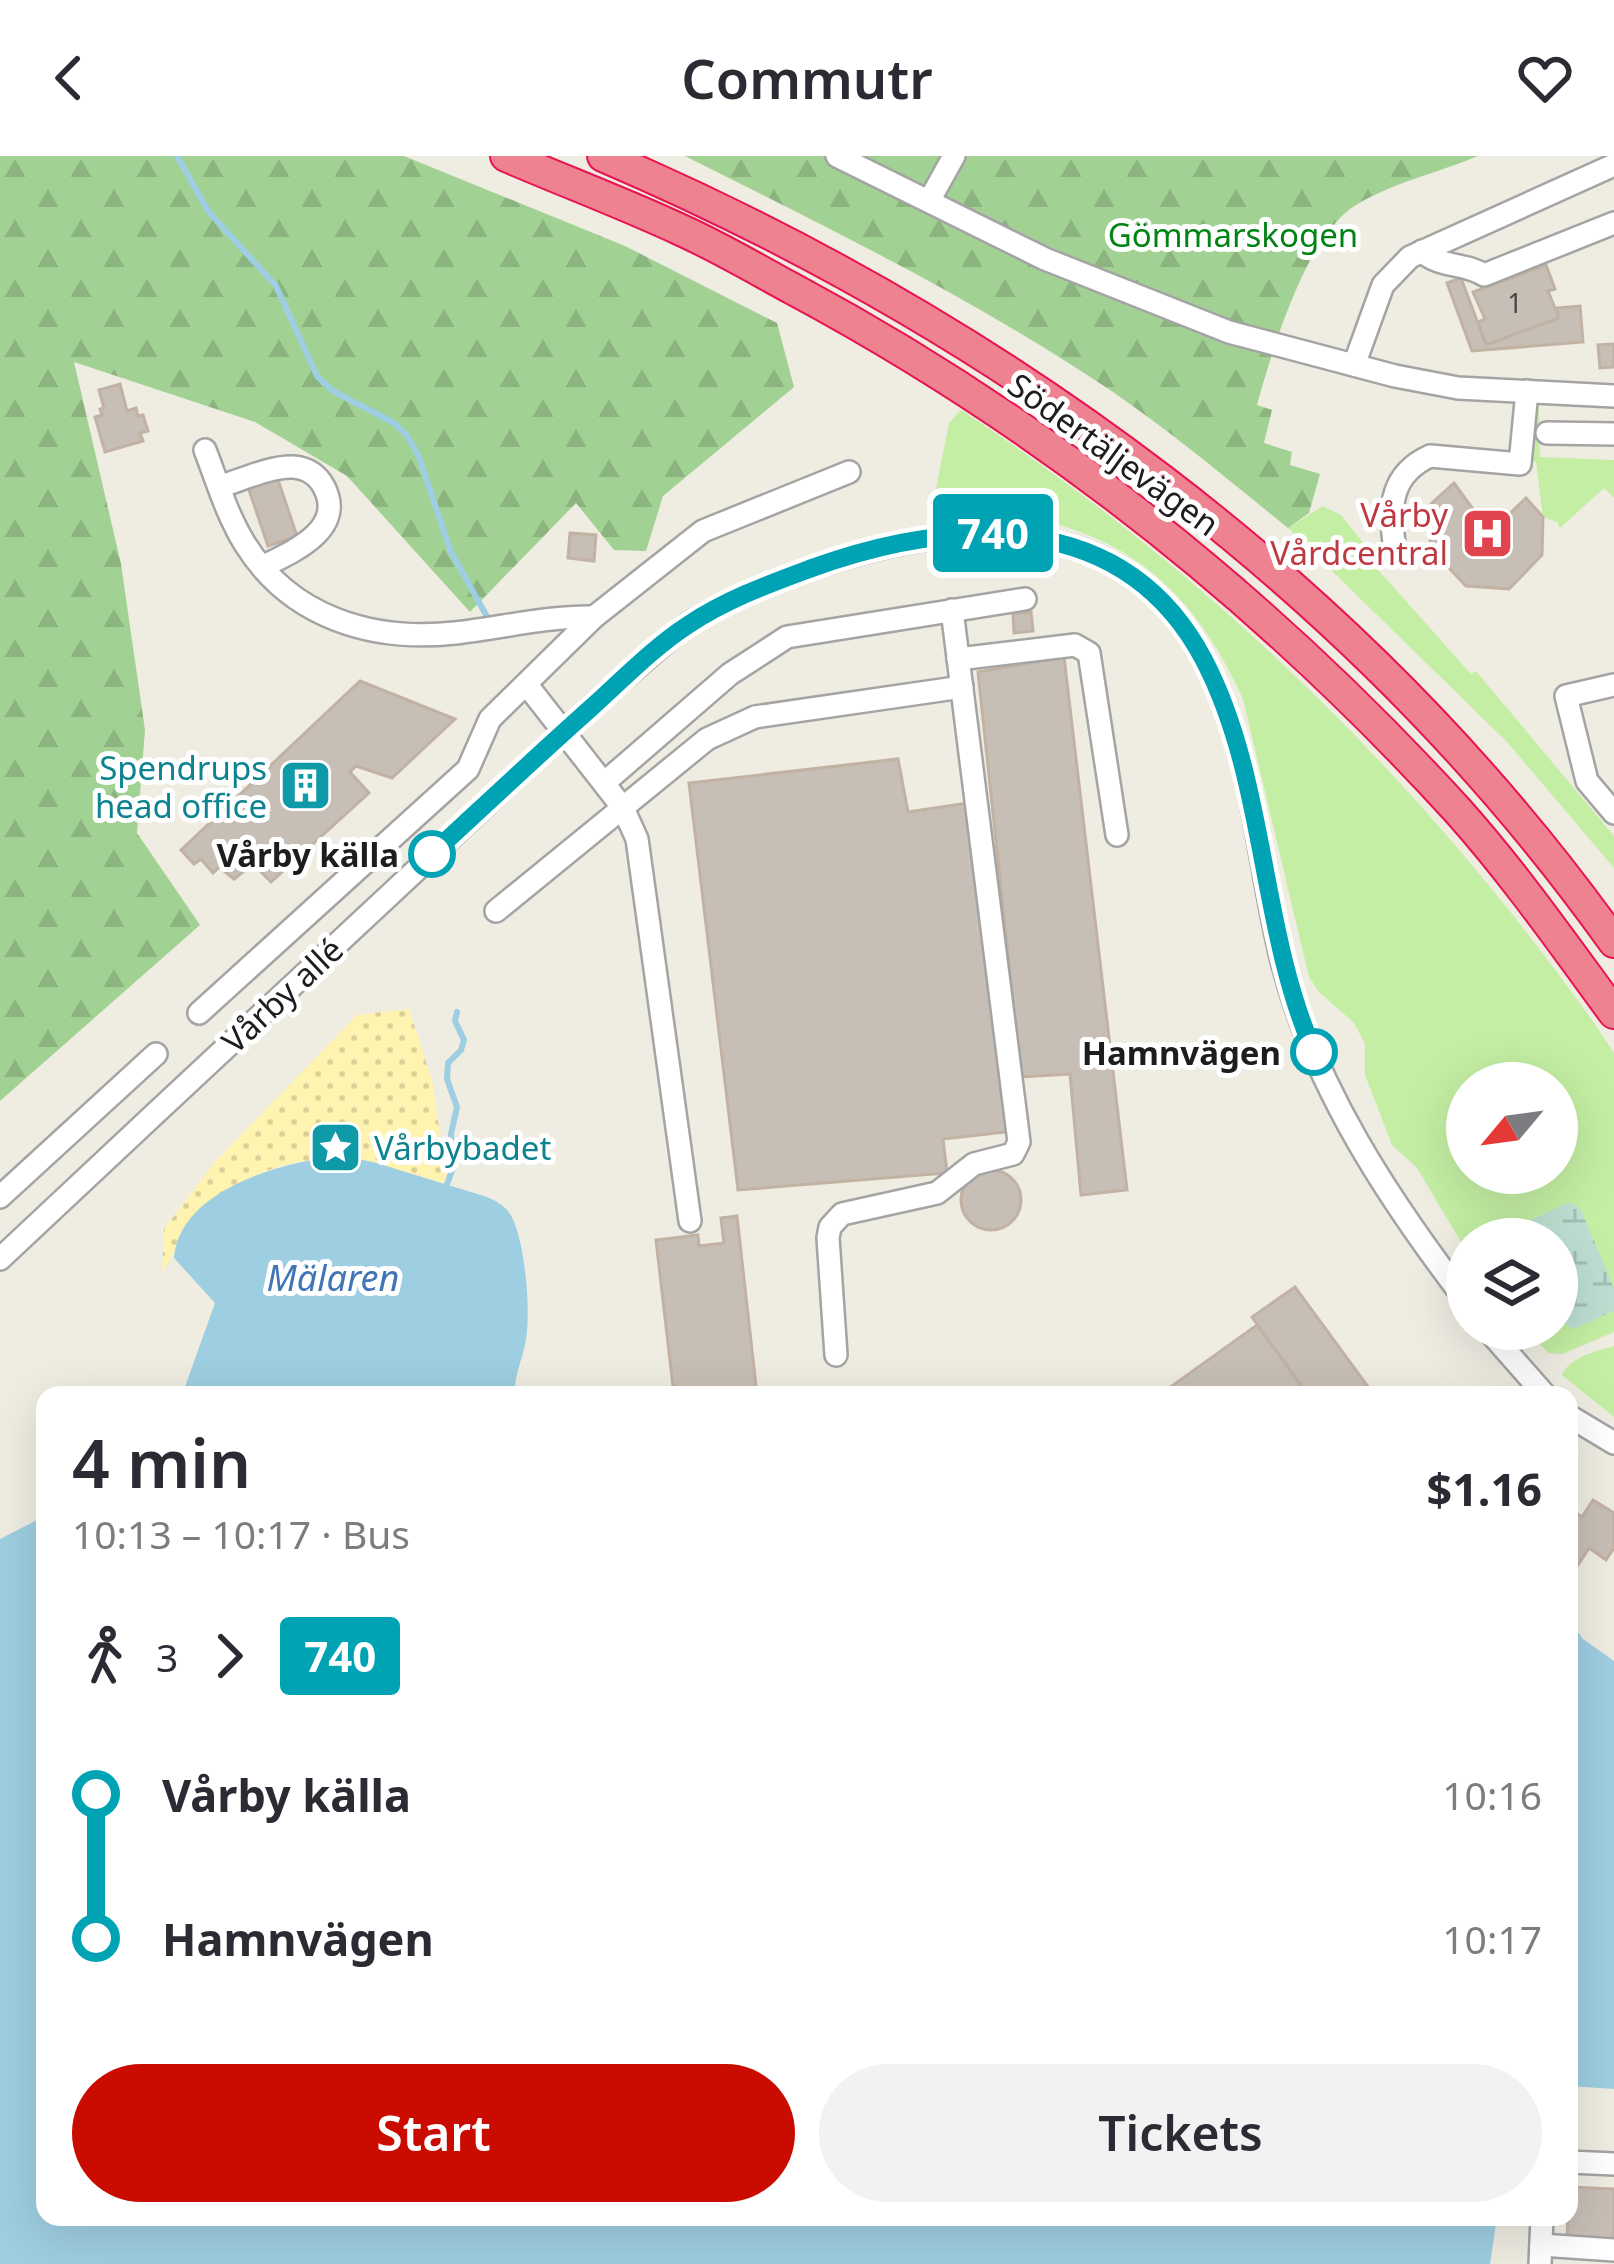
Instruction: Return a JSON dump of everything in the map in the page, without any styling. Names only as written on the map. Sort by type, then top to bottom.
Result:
[{"type":"highway","name":"Södertäljevägen","points":[[506,156],[704,242],[893,343],[1055,448],[1271,622],[1378,727],[1462,816],[1614,1013]]},
{"type":"highway","name":"Södertäljevägen","points":[[603,156],[698,197],[909,309],[1084,424],[1225,530],[1410,698],[1493,789],[1614,942]]},
{"type":"street","points":[[837,156],[1045,259],[1228,332],[1458,388],[1614,396]]},
{"type":"street","points":[[928,201],[954,156]]},
{"type":"street","points":[[1354,365],[1383,285],[1394,270],[1422,251],[1614,165]]},
{"type":"street","points":[[1422,251],[1431,260],[1470,266],[1484,275],[1614,223]]},
{"type":"street","points":[[1394,544],[1390,500],[1401,479],[1418,462],[1430,457],[1520,464],[1527,392]]},
{"type":"street","points":[[1547,433],[1614,434]]},
{"type":"street","points":[[205,450],[231,519],[262,567],[301,601],[337,621],[385,635],[454,633],[556,616],[594,617]]},
{"type":"street","points":[[219,487],[287,466],[310,470],[324,487],[329,508],[325,525],[304,545],[262,567]]},
{"type":"street","points":[[199,1012],[468,769],[490,719],[594,617],[703,531],[849,472]]},
{"type":"street","name":"Vårby allé","points":[[0,1259],[564,731],[687,625],[753,589],[859,552],[933,536],[1013,535],[1056,543],[1120,571],[1163,604],[1204,662],[1238,754],[1282,963],[1304,1030],[1353,1133],[1446,1271]]},
{"type":"street","points":[[604,783],[730,674],[787,637],[1025,599]]},
{"type":"street","points":[[836,1354],[828,1238],[835,1220],[852,1210],[937,1192],[974,1164],[1008,1156],[1018,1147],[952,610]]},
{"type":"street","points":[[958,659],[1075,645],[1089,653],[1118,835]]},
{"type":"street","points":[[527,685],[623,808],[637,839],[690,1221]]},
{"type":"street","points":[[1614,686],[1566,696],[1587,781],[1614,813]]},
{"type":"street","points":[[496,911],[707,739],[733,724],[962,687]]},
{"type":"street","points":[[2,1194],[156,1054]]},
{"type":"street","points":[[1505,1350],[1537,1386]]},
{"type":"street","points":[[1578,1421],[1614,1443]]},
{"type":"street","points":[[1578,2162],[1614,2164]]},
{"type":"street","points":[[1541,2255],[1614,2250]]},
{"type":"green space","points":[[0,156],[404,156],[625,246],[777,323],[794,387],[663,496],[646,551],[614,550],[576,503],[470,612],[347,476],[255,422],[74,362],[121,564],[145,730],[137,833],[200,925],[0,1101]]},
{"type":"green space","name":"Gömmarskogen","points":[[685,156],[1478,156],[1356,205],[1338,220],[1307,267],[1257,405],[1272,410],[1264,443],[1292,452],[1290,465],[1320,474],[1309,513],[1288,528],[1158,424],[1062,359],[903,267]]},
{"type":"green space","points":[[1539,407],[1540,457],[1614,460],[1614,498],[1604,488],[1560,528],[1543,517],[1536,462],[1527,459]]},
{"type":"green space","points":[[961,410],[1141,540],[1225,612],[1306,686],[1457,848],[1614,1053],[1614,1332],[1578,1347],[1578,1218],[1447,1218],[1417,1168],[1392,1145],[1365,1075],[1365,1044],[1354,1023],[1309,977],[1243,699],[1208,634],[1186,606],[1136,560],[1072,529],[933,504],[949,423]]},
{"type":"green space","points":[[1323,506],[1341,515],[1368,549],[1364,554],[1471,674],[1476,671],[1614,836],[1614,868],[1508,743],[1288,528]]},
{"type":"green space","points":[[1569,1202],[1580,1208],[1614,1288],[1614,1311],[1578,1327],[1578,1218],[1535,1218]]},
{"type":"green space","points":[[1614,1346],[1614,1417],[1562,1375],[1577,1359]]},
{"type":"sand","name":"Vårbybadet","points":[[409,1009],[432,1080],[447,1184],[364,1162],[312,1160],[286,1165],[259,1174],[197,1212],[162,1272],[164,1229],[215,1162],[357,1015]]},
{"type":"water","name":"Mälaren","points":[[343,1156],[373,1162],[487,1197],[510,1214],[523,1256],[528,1311],[516,1386],[185,1386],[215,1303],[174,1258],[180,1234],[215,1196],[239,1183]]},
{"type":"water","points":[[36,1521],[36,2226],[1496,2226],[1490,2264],[0,2264],[0,1539]]},
{"type":"water","points":[[1578,1632],[1614,1661],[1614,2089],[1578,2087]]},
{"type":"building","points":[[1546,265],[1555,289],[1548,291],[1559,318],[1486,345],[1478,322],[1485,319],[1473,292]]},
{"type":"building","points":[[1461,278],[1486,345],[1559,318],[1556,308],[1580,306],[1583,342],[1472,351],[1447,283]]},
{"type":"building","points":[[1614,344],[1614,367],[1600,368],[1598,345]]},
{"type":"building","points":[[120,384],[127,411],[136,408],[148,431],[140,433],[143,441],[105,452],[95,417],[104,408],[99,390]]},
{"type":"building","points":[[276,474],[297,536],[268,546],[247,484]]},
{"type":"building","name":"Vårby Vårdcentral","points":[[1454,483],[1478,516],[1505,518],[1526,498],[1543,517],[1542,555],[1509,589],[1466,586],[1430,548],[1431,504]]},
{"type":"building","points":[[570,533],[596,535],[594,561],[568,558]]},
{"type":"building","points":[[1031,612],[1033,631],[1014,633],[1013,614]]},
{"type":"building","points":[[1064,657],[1127,1190],[1081,1195],[1070,1074],[1021,1077],[978,672]]},
{"type":"building","name":"Spendrups head office","points":[[360,681],[455,719],[392,778],[356,766],[350,772],[369,793],[271,882],[253,864],[234,879],[219,867],[213,873],[201,859],[194,864],[181,850]]},
{"type":"building","points":[[898,759],[908,812],[968,803],[1006,1132],[943,1139],[947,1173],[738,1190],[689,783]]},
{"type":"building","points":[[991,1170],[1012,1179],[1021,1200],[1012,1221],[991,1230],[970,1221],[961,1200],[970,1179]]},
{"type":"building","points":[[737,1216],[756,1386],[673,1386],[656,1240],[698,1235],[699,1246],[724,1243],[721,1218]]},
{"type":"building","points":[[1295,1287],[1367,1386],[1302,1386],[1252,1317]]},
{"type":"building","points":[[1257,1325],[1301,1386],[1172,1386]]},
{"type":"building","points":[[1593,1500],[1614,1513],[1614,1548],[1606,1560],[1589,1548],[1578,1565],[1578,1514],[1582,1517]]},
{"type":"building","points":[[1578,2187],[1614,2189],[1614,2240],[1567,2238],[1567,2226],[1578,2226]]},
{"type":"waterway","points":[[177,156],[208,211],[276,286],[317,376],[333,391],[406,434],[419,457],[451,552],[490,622]]},
{"type":"waterway","points":[[447,1184],[453,1168],[451,1134],[457,1107],[447,1079],[448,1063],[464,1040],[455,1021],[457,1012]]},
{"type":"bus line","name":"740","points":[[432,854],[687,625],[753,589],[859,552],[921,537],[992,533],[1056,543],[1100,559],[1150,592],[1177,619],[1204,662],[1238,754],[1282,963],[1314,1052]]},
{"type":"place","name":"Vårby Vårdcentral","points":[[1487,533]]},
{"type":"place","name":"Spendrups head office","points":[[306,786]]},
{"type":"place","name":"Vårby källa","points":[[432,854]]},
{"type":"place","name":"Hamnvägen","points":[[1314,1052]]},
{"type":"place","name":"Vårbybadet","points":[[335,1147]]}]
